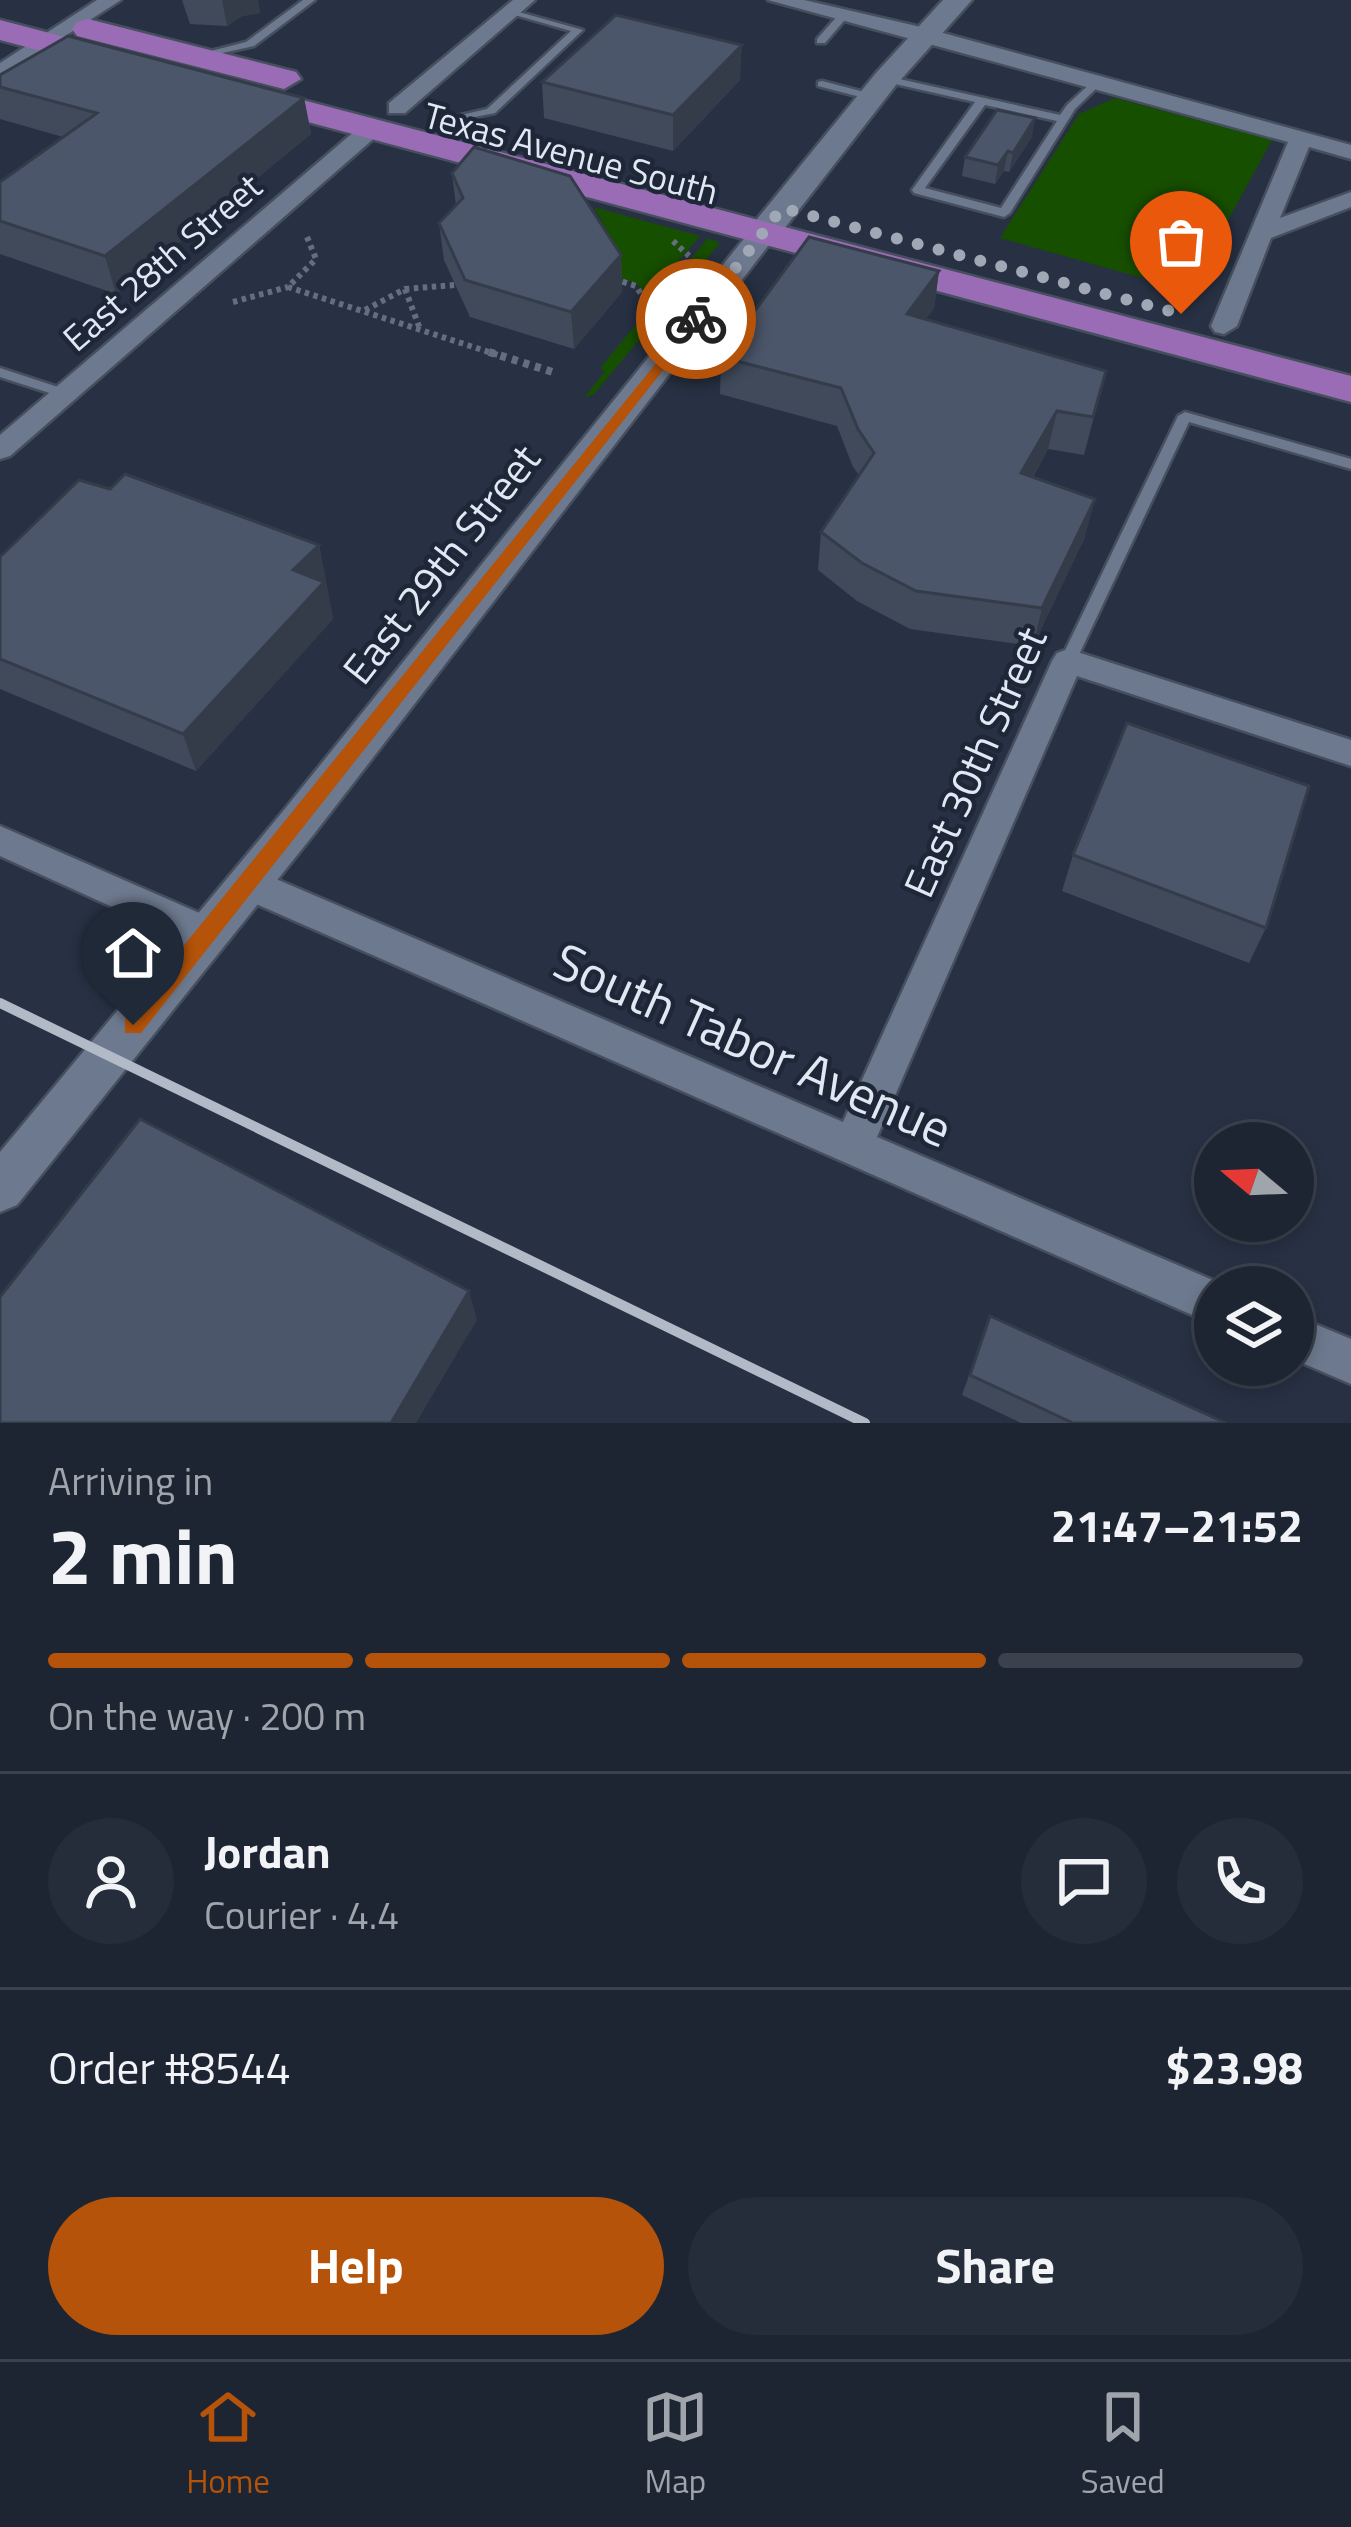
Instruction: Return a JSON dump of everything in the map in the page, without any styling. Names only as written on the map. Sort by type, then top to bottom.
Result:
[{"type":"main road","name":"East 29th Street","points":[[774,219],[879,88],[958,0]]},
{"type":"main road","name":"Texas Avenue South","points":[[0,6],[60,34],[774,219],[1351,359]]},
{"type":"main road","name":"Texas Avenue South","points":[[0,30],[60,34],[196,56],[384,118],[448,121],[1351,389]]},
{"type":"street","points":[[0,72],[111,0]]},
{"type":"street","points":[[778,0],[925,34],[1351,152]]},
{"type":"street","name":"East 28th Street","points":[[0,450],[518,5]]},
{"type":"street","points":[[1224,326],[1300,138]]},
{"type":"street","points":[[1261,234],[1351,199]]},
{"type":"street","name":"East 29th Street","points":[[0,1189],[249,884],[774,219]]},
{"type":"street","points":[[1068,662],[1351,753]]},
{"type":"street","name":"East 30th Street","points":[[852,1147],[1068,662]]},
{"type":"street","points":[[0,840],[207,933]]},
{"type":"street","name":"South Tabor Avenue","points":[[249,884],[1194,1294]]},
{"type":"street","points":[[1314,1345],[1351,1361]]},
{"type":"lane","points":[[196,56],[250,44],[310,0]]},
{"type":"lane","points":[[448,121],[491,111],[578,30],[518,5]]},
{"type":"lane","points":[[821,41],[844,15]]},
{"type":"lane","points":[[982,101],[918,190],[1004,213],[1063,118],[1098,82]]},
{"type":"lane","points":[[822,84],[982,101],[1063,118]]},
{"type":"lane","points":[[936,165],[951,191],[1000,202],[1051,125],[1063,118]]},
{"type":"lane","points":[[0,372],[65,394]]},
{"type":"lane","name":"East 30th Street","points":[[1068,662],[1185,416],[1351,464]]},
{"type":"path","points":[[232,302],[287,286],[316,259],[307,237]]},
{"type":"path","points":[[614,279],[636,286],[648,304]]},
{"type":"path","points":[[364,311],[405,289],[455,285]]},
{"type":"path","points":[[287,286],[556,373]]},
{"type":"path","points":[[405,289],[420,329]]},
{"type":"green space","points":[[1115,98],[1272,140],[1189,291],[1000,238],[1079,114]]},
{"type":"green space","points":[[594,207],[700,236],[647,298],[637,284],[615,276],[595,246],[607,231]]},
{"type":"green space","points":[[708,238],[720,243],[594,394],[584,398],[605,371],[600,368]]},
{"type":"building","points":[[616,15],[742,45],[673,115],[542,82]]},
{"type":"building","points":[[68,36],[304,98],[105,256],[0,221],[0,182],[97,113],[0,87],[0,75]]},
{"type":"building","points":[[997,110],[1035,118],[1013,153],[1008,151],[998,165],[965,157]]},
{"type":"building","points":[[474,147],[570,176],[621,255],[571,312],[465,280],[439,223],[463,198],[452,173]]},
{"type":"building","points":[[809,237],[939,271],[907,314],[1106,371],[1093,417],[1057,411],[1021,473],[1095,499],[1042,608],[916,591],[862,563],[821,532],[874,453],[841,388],[721,357]]},
{"type":"building","points":[[125,474],[319,545],[293,570],[324,582],[183,734],[0,659],[0,557],[79,480],[110,489]]},
{"type":"building","points":[[1127,723],[1309,786],[1266,928],[1073,855]]},
{"type":"building","points":[[140,1119],[469,1291],[391,1423],[0,1423],[0,1297]]},
{"type":"building","points":[[990,1316],[1226,1423],[1073,1423],[970,1375]]},
{"type":"railway","points":[[0,1003],[865,1423]]},
{"type":"way so far","points":[[696,319],[782,208],[1181,314]]},
{"type":"route","points":[[133,1025],[696,319]]}]
